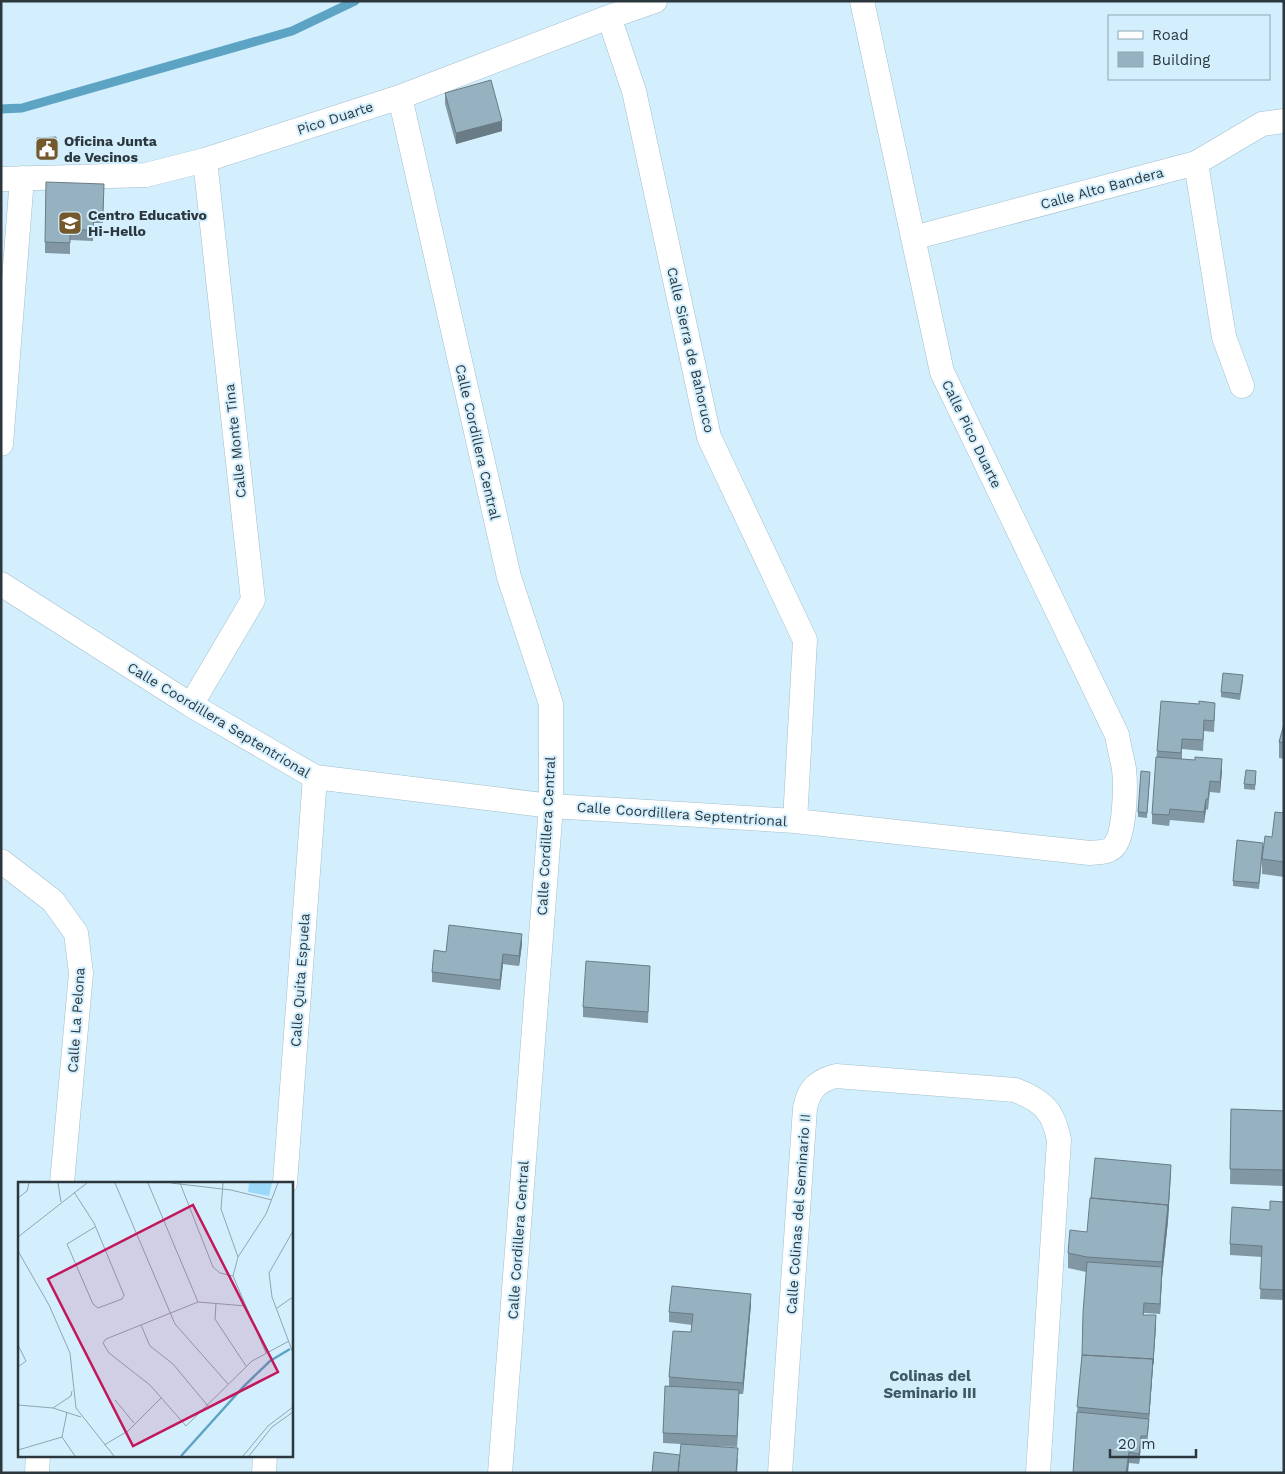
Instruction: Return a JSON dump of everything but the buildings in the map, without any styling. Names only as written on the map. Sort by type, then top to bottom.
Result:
[{"type":"street","name":"Pico Duarte","points":[[12,179],[146,175],[205,160],[400,97],[609,16],[656,1]]},
{"type":"street","name":"Calle Pico Duarte","points":[[862,1],[942,372],[1117,735],[1124,771],[1124,805],[1121,831],[1115,846]]},
{"type":"street","name":"Calle Sierra de Bahoruco","points":[[609,16],[634,91],[709,437],[805,640],[795,821]]},
{"type":"street","name":"Calle Cordillera Central","points":[[400,97],[508,577],[551,704],[551,806],[500,1473]]},
{"type":"street","name":"Calle Alto Bandera","points":[[913,238],[1196,163],[1262,124],[1284,122]]},
{"type":"street","name":"Calle Monte Tina","points":[[191,705],[252,600],[205,160]]},
{"type":"street","points":[[1196,163],[1224,337],[1242,386]]},
{"type":"street","points":[[1,444],[12,179]]},
{"type":"street","name":"Calle Coordillera Septentrional","points":[[1,584],[191,705],[315,777],[551,806],[795,821],[1090,853],[1107,851],[1115,846]]},
{"type":"street","name":"Calle Quita Espuela","points":[[285,1182],[315,777]]},
{"type":"street","name":"Calle La Pelona","points":[[1,860],[53,901],[76,933],[81,973],[62,1182]]},
{"type":"street","name":"Calle Colinas del Seminario II","points":[[780,1473],[805,1108],[808,1096],[815,1086],[825,1079],[836,1076],[1015,1090],[1031,1096],[1046,1108],[1056,1123],[1059,1140],[1038,1473]]},
{"type":"street","points":[[37,1473],[38,1456]]},
{"type":"street","points":[[264,1473],[265,1456]]},
{"type":"waterway","points":[[1,109],[22,108],[292,31],[355,1]]},
{"type":"place","name":"Oficina Junta de Vecinos","points":[[47,149]]},
{"type":"place","name":"Centro Educativo Hi-Hello","points":[[70,223]]},
{"type":"district","name":"Colinas del Seminario III","points":[[930,1384]]}]
